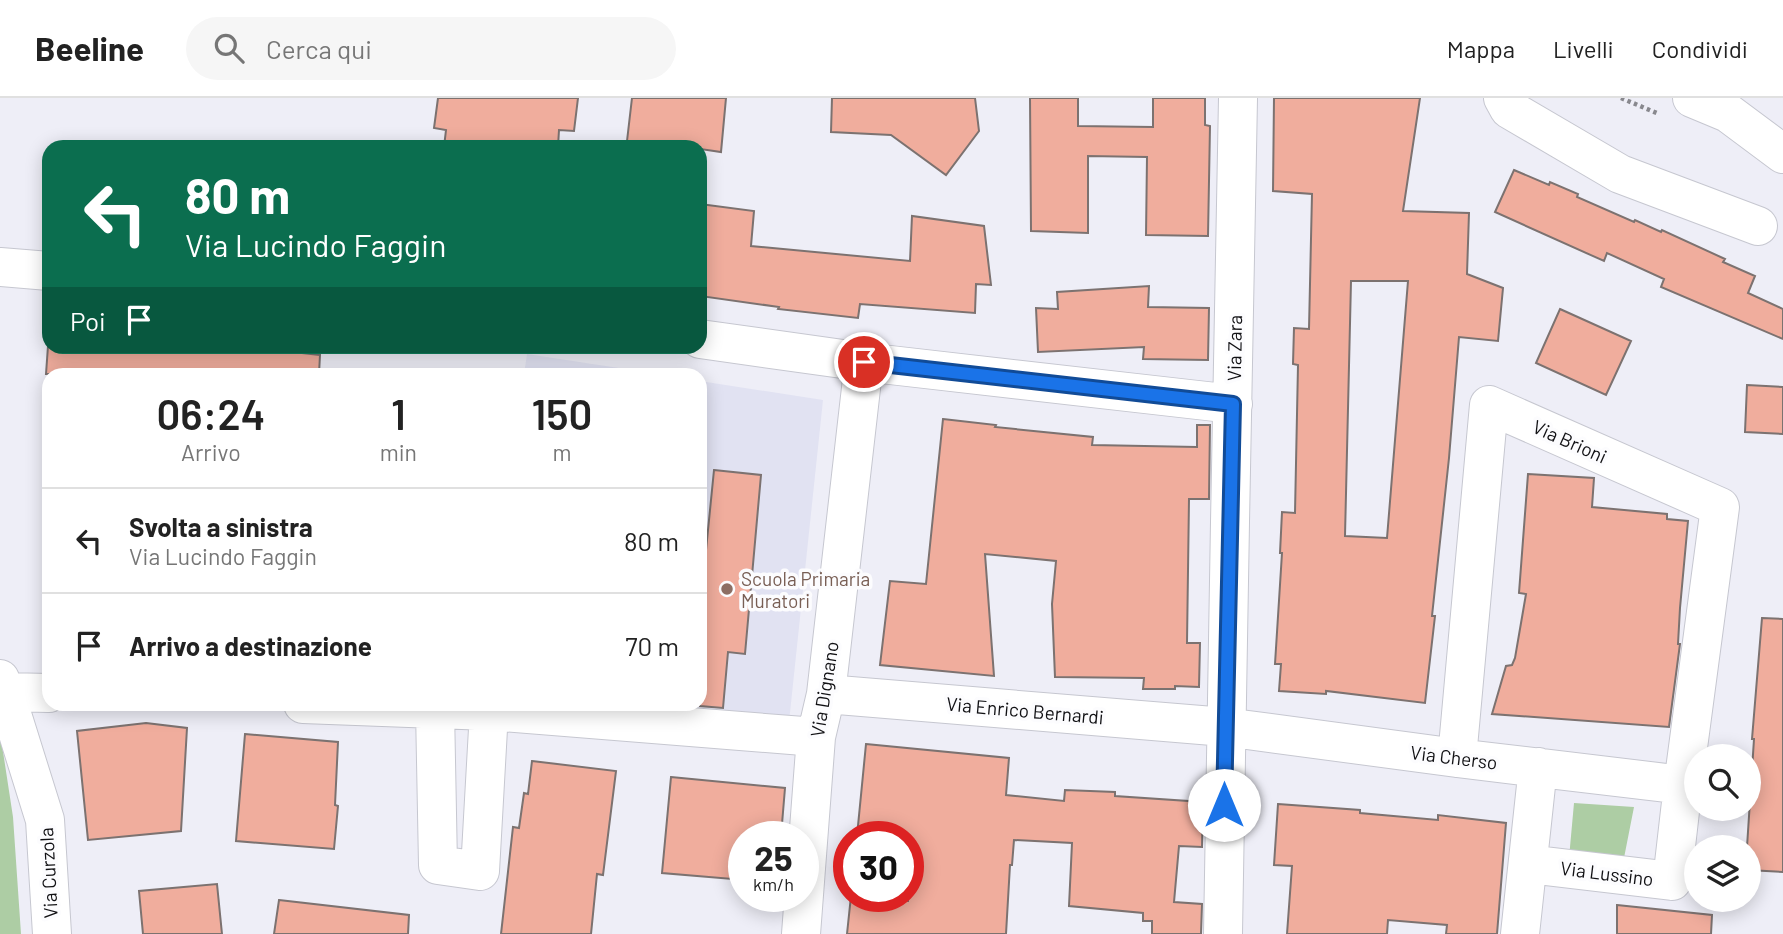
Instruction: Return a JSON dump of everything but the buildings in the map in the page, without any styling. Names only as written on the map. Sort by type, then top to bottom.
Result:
[{"type":"street","name":"Via Zara","points":[[1223,934],[1238,98]]},
{"type":"street","points":[[1503,98],[1509,109],[1620,174],[1758,226]]},
{"type":"street","points":[[1692,98],[1728,113],[1783,122]]},
{"type":"street","points":[[1728,113],[1783,153]]},
{"type":"street","points":[[0,267],[42,270]]},
{"type":"street","points":[[707,340],[864,362],[1233,404]]},
{"type":"street","name":"Via Dignano","points":[[801,934],[816,737],[825,694],[864,362]]},
{"type":"street","name":"Via Brioni","points":[[1457,758],[1489,405],[1720,507],[1683,785]]},
{"type":"street","points":[[3,685],[42,692]]},
{"type":"street","name":"Via Curzola","points":[[3,685],[45,820],[51,934]]},
{"type":"street","name":"Via Enrico Bernardi","points":[[825,694],[1225,727]]},
{"type":"street","points":[[435,711],[438,864],[480,871],[489,712]]},
{"type":"street","points":[[471,711],[816,737]]},
{"type":"street","name":"Via Cherso","points":[[1225,727],[1683,785]]},
{"type":"street","points":[[1521,934],[1538,767]]},
{"type":"street","name":"Via Lussino","points":[[1528,864],[1672,881],[1683,785]]},
{"type":"shaded area","points":[[527,354],[619,368],[525,368]]},
{"type":"shaded area","points":[[707,382],[823,400],[789,722],[643,711],[707,711]]},
{"type":"green space","points":[[0,732],[13,817],[21,934],[0,934]]},
{"type":"green space","points":[[1574,803],[1634,807],[1623,863],[1569,858]]},
{"type":"place","name":"Scuola Primaria Muratori","points":[[727,589]]},
{"type":"route","points":[[864,362],[1233,404],[1224,805]]}]
